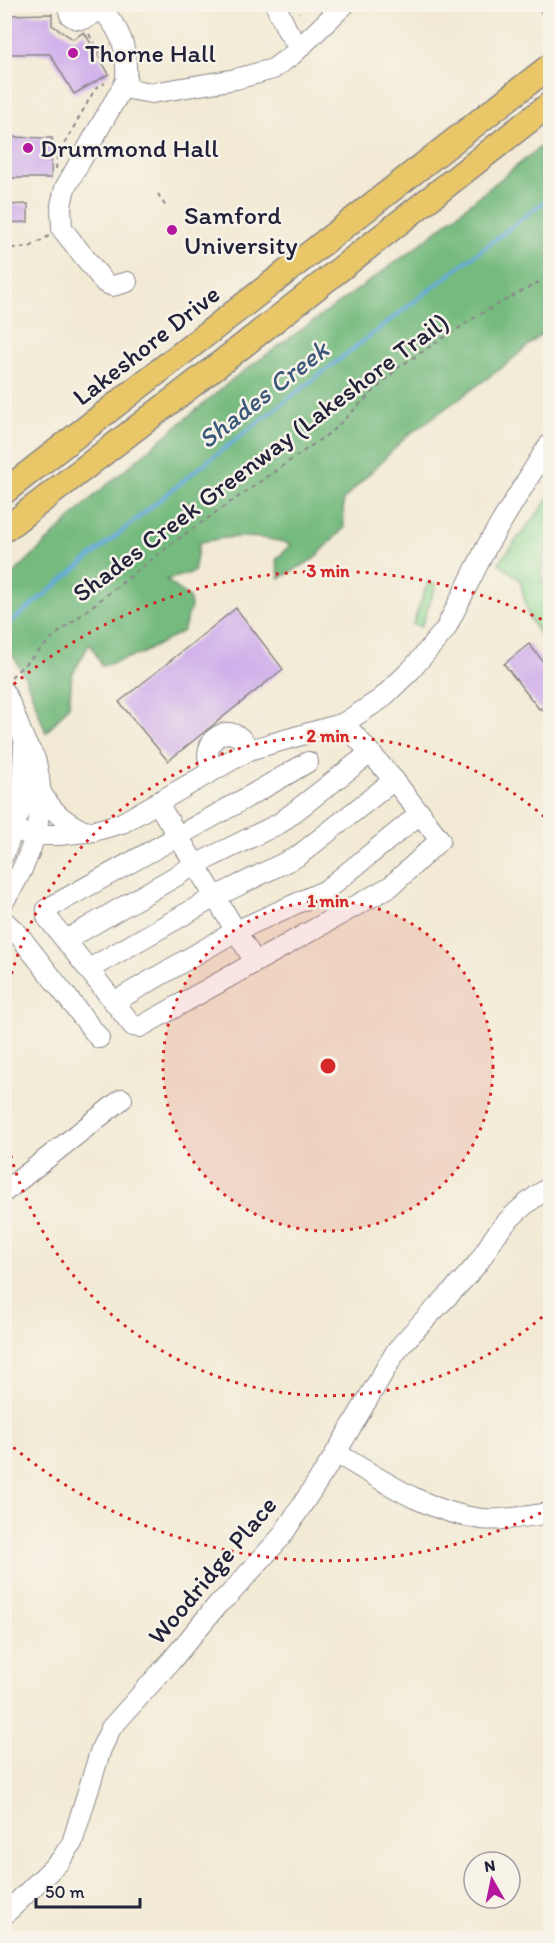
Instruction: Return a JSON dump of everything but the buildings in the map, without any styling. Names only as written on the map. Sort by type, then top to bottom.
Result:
[{"type":"main road","name":"Lakeshore Drive","points":[[4,492],[550,66]]},
{"type":"main road","points":[[4,530],[241,348],[550,104]]},
{"type":"street","points":[[68,4],[70,15],[75,19],[82,20],[95,12],[99,6],[115,24],[125,45],[127,63],[126,81],[117,83]]},
{"type":"street","points":[[275,4],[287,30],[299,47]]},
{"type":"street","points":[[117,83],[152,93],[236,79],[273,69],[345,4]]},
{"type":"street","points":[[117,83],[72,172],[61,205],[63,229],[105,284],[113,286],[127,282]]},
{"type":"street","points":[[14,831],[35,835],[59,835],[86,832],[122,823],[249,750],[344,723],[381,699],[411,670],[445,630],[488,544],[550,444]]},
{"type":"street","points":[[4,692],[24,742],[35,759],[41,792],[40,817],[35,835],[23,867],[4,901]]},
{"type":"street","points":[[308,762],[224,812],[177,835],[47,909],[47,917],[134,1026],[140,1027],[391,886],[440,840],[394,780],[344,723]]},
{"type":"street","points":[[212,770],[208,762],[208,750],[211,742],[220,735],[232,733],[237,735],[245,742],[249,750]]},
{"type":"street","points":[[4,854],[21,808],[24,742]]},
{"type":"street","points":[[66,940],[195,865],[280,823],[370,753]]},
{"type":"street","points":[[89,969],[215,897],[298,856],[394,780]]},
{"type":"street","points":[[41,792],[57,814],[86,832]]},
{"type":"street","points":[[157,802],[255,963]]},
{"type":"street","points":[[114,1002],[236,931],[326,890],[421,813]]},
{"type":"street","points":[[4,921],[18,934],[99,1038]]},
{"type":"street","points":[[4,1192],[123,1099]]},
{"type":"street","name":"Woodridge Place","points":[[4,1915],[60,1861],[72,1843],[101,1749],[111,1728],[218,1604],[279,1540],[336,1453],[380,1378],[407,1339],[478,1263],[488,1246],[509,1220],[550,1186]]},
{"type":"street","points":[[336,1453],[415,1498],[445,1511],[482,1519],[550,1513]]},
{"type":"path","points":[[296,4],[299,13]]},
{"type":"path","points":[[86,30],[104,60],[110,57]]},
{"type":"path","points":[[56,174],[57,157],[95,89],[117,83]]},
{"type":"path","points":[[158,194],[166,207]]},
{"type":"path","points":[[4,252],[12,248],[30,247],[49,236],[52,230]]},
{"type":"path","name":"Shades Creek Greenway (Lakeshore Trail)","points":[[4,684],[58,633],[165,549],[331,432],[399,367],[482,313],[550,276]]},
{"type":"green space","points":[[550,139],[550,327],[503,367],[407,436],[343,500],[344,528],[314,559],[280,578],[276,560],[291,544],[245,537],[223,538],[199,543],[194,572],[166,580],[189,597],[191,607],[183,631],[143,653],[102,666],[90,643],[72,675],[69,706],[46,733],[19,665],[5,646],[5,582],[95,495],[234,378],[414,249]]},
{"type":"green space","points":[[550,497],[550,540],[542,571],[544,588],[550,602],[550,646],[529,618],[520,580],[499,563]]},
{"type":"green space","points":[[428,582],[436,585],[421,627],[413,624]]},
{"type":"green space","points":[[5,749],[11,782],[8,813],[5,815]]},
{"type":"waterway","name":"Shades Creek","points":[[4,628],[195,471],[550,197]]},
{"type":"place","name":"Thorne Hall","points":[[73,53]]},
{"type":"place","name":"Drummond Hall","points":[[28,148]]},
{"type":"place","name":"Samford University","points":[[172,230]]}]
